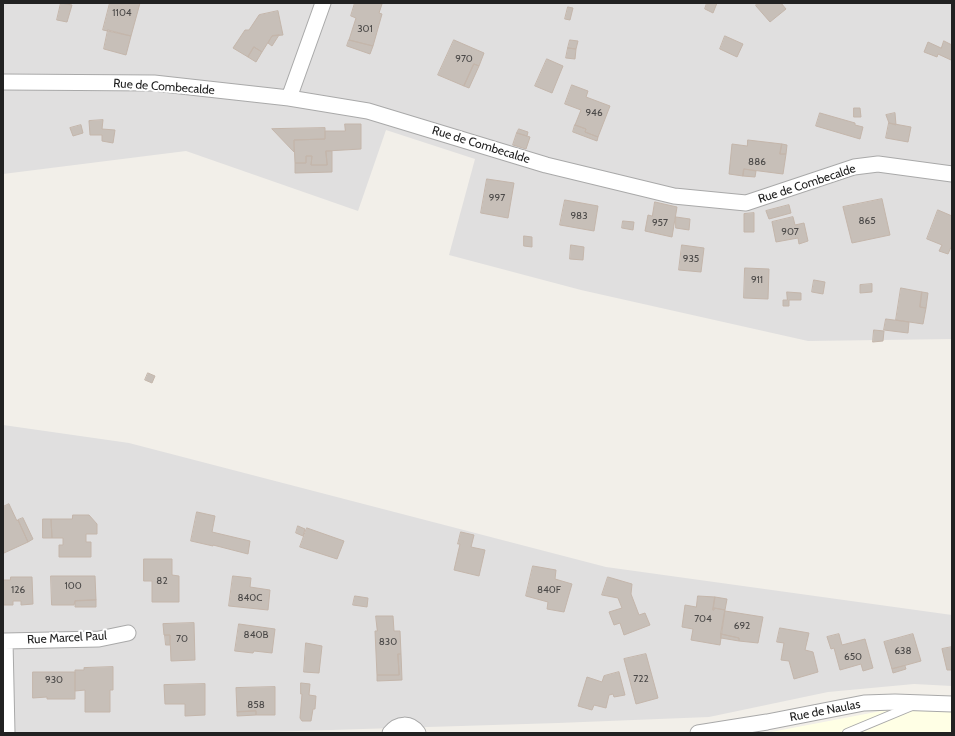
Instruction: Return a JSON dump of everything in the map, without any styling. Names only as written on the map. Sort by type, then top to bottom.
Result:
[{"type":"street","points":[[289,98],[323,3]]},
{"type":"street","name":"Rue de Combecalde","points":[[3,82],[154,83],[289,98],[368,111],[546,165],[674,196],[746,204],[854,167],[878,164],[952,174]]},
{"type":"street","name":"Rue Marcel Paul","points":[[6,733],[4,641],[99,639],[128,633]]},
{"type":"street","name":"Rue de Naulas","points":[[698,733],[864,704],[920,702],[952,704]]},
{"type":"street","points":[[390,733],[398,726],[404,725],[414,728],[418,733]]},
{"type":"lane","points":[[847,733],[920,702]]},
{"type":"shaded area","points":[[3,3],[952,3],[952,339],[808,341],[581,290],[449,255],[475,159],[386,130],[358,211],[186,151],[3,174]]},
{"type":"shaded area","points":[[3,425],[129,443],[606,567],[952,615],[952,686],[914,684],[828,692],[709,717],[233,733],[3,733]]},
{"type":"shaded area","points":[[902,707],[952,709],[952,733],[766,733]]},
{"type":"building","points":[[61,3],[72,5],[67,22],[57,20]]},
{"type":"building","points":[[110,3],[140,3],[131,36],[103,30]]},
{"type":"building","points":[[355,3],[382,4],[379,13],[382,14],[373,46],[349,40],[356,18],[351,16]]},
{"type":"building","points":[[707,3],[717,3],[713,13],[705,9]]},
{"type":"building","points":[[757,3],[781,3],[786,9],[770,22],[756,6]]},
{"type":"building","points":[[568,7],[573,8],[570,20],[565,19]]},
{"type":"building","points":[[278,11],[283,35],[272,36],[262,52],[254,47],[248,57],[233,48],[245,30],[249,30],[259,15]]},
{"type":"building","points":[[108,30],[131,36],[126,55],[104,49]]},
{"type":"building","points":[[279,35],[272,46],[268,43],[272,36]]},
{"type":"building","points":[[725,36],[743,44],[737,57],[720,49]]},
{"type":"building","points":[[349,40],[373,46],[370,54],[347,46]]},
{"type":"building","points":[[454,40],[484,53],[479,66],[474,64],[464,86],[438,75]]},
{"type":"building","points":[[570,40],[578,41],[576,49],[568,48]]},
{"type":"building","points":[[944,41],[952,45],[951,60],[938,54],[937,57],[924,52],[928,42],[941,48]]},
{"type":"building","points":[[254,47],[262,52],[256,62],[248,57]]},
{"type":"building","points":[[568,48],[576,49],[575,59],[566,58]]},
{"type":"building","points":[[547,59],[563,66],[552,93],[535,86]]},
{"type":"building","points":[[474,64],[479,66],[469,88],[464,86]]},
{"type":"building","points":[[572,85],[588,91],[586,97],[610,106],[598,137],[585,132],[586,129],[575,125],[581,110],[565,104]]},
{"type":"building","points":[[854,108],[860,108],[861,117],[854,117]]},
{"type":"building","points":[[820,113],[855,123],[855,125],[863,127],[860,139],[816,126]]},
{"type":"building","points":[[895,113],[896,125],[889,123],[886,115]]},
{"type":"building","points":[[103,120],[102,129],[115,130],[113,143],[102,141],[102,135],[90,135],[89,121]]},
{"type":"building","points":[[889,123],[911,127],[908,142],[886,138]]},
{"type":"building","points":[[345,124],[361,124],[361,149],[326,151],[327,165],[311,165],[312,156],[306,156],[306,163],[295,163],[294,140],[325,139],[325,131],[345,131]]},
{"type":"building","points":[[81,125],[83,133],[73,136],[70,128]]},
{"type":"building","points":[[575,125],[586,129],[585,132],[598,137],[597,141],[573,132]]},
{"type":"building","points":[[325,128],[325,139],[294,140],[294,152],[272,129]]},
{"type":"building","points":[[519,129],[528,132],[527,136],[517,133]]},
{"type":"building","points":[[517,133],[530,137],[526,149],[513,145]]},
{"type":"building","points":[[748,140],[782,144],[780,154],[786,154],[783,174],[744,169],[743,176],[729,174],[732,144],[747,146]]},
{"type":"building","points":[[782,144],[787,145],[786,154],[780,154]]},
{"type":"building","points":[[326,151],[332,151],[332,172],[295,173],[295,163],[306,163],[306,156],[312,156],[311,165],[327,165]]},
{"type":"building","points":[[744,169],[756,171],[755,177],[743,176]]},
{"type":"building","points":[[487,179],[514,183],[508,218],[481,213]]},
{"type":"building","points":[[882,199],[890,235],[852,243],[843,207]]},
{"type":"building","points":[[565,200],[598,206],[594,231],[560,225]]},
{"type":"building","points":[[655,202],[677,207],[672,237],[645,231],[648,215],[652,216]]},
{"type":"building","points":[[789,205],[791,213],[769,219],[766,211]]},
{"type":"building","points":[[938,210],[952,216],[952,245],[948,254],[939,251],[942,245],[927,239]]},
{"type":"building","points":[[754,213],[754,232],[744,232],[744,214]]},
{"type":"building","points":[[676,217],[690,219],[689,230],[676,228]]},
{"type":"building","points":[[793,217],[795,225],[804,223],[808,241],[799,244],[798,238],[776,242],[772,222]]},
{"type":"building","points":[[623,221],[634,222],[633,230],[622,228]]},
{"type":"building","points":[[524,236],[532,237],[532,247],[524,246]]},
{"type":"building","points":[[571,245],[584,247],[583,260],[570,259]]},
{"type":"building","points":[[682,245],[704,248],[701,272],[679,270]]},
{"type":"building","points":[[745,268],[769,269],[768,299],[744,298]]},
{"type":"building","points":[[814,280],[825,282],[823,294],[812,292]]},
{"type":"building","points":[[872,284],[872,292],[860,293],[860,285]]},
{"type":"building","points":[[901,288],[922,292],[920,307],[926,308],[923,324],[896,320]]},
{"type":"building","points":[[787,292],[801,293],[801,300],[789,300],[789,306],[783,306],[783,300],[787,300]]},
{"type":"building","points":[[922,292],[928,293],[926,308],[920,307]]},
{"type":"building","points":[[886,319],[909,322],[908,333],[884,330]]},
{"type":"building","points":[[874,330],[884,331],[883,341],[873,342]]},
{"type":"building","points":[[148,373],[155,376],[152,383],[145,380]]},
{"type":"building","points":[[9,504],[28,542],[4,553],[3,507]]},
{"type":"building","points":[[197,512],[215,516],[212,532],[250,541],[248,554],[191,541]]},
{"type":"building","points":[[73,515],[89,515],[97,524],[97,534],[86,534],[86,542],[91,542],[91,557],[59,557],[59,545],[63,545],[63,538],[52,538],[51,519],[72,519]]},
{"type":"building","points":[[23,518],[33,539],[28,542],[18,520]]},
{"type":"building","points":[[43,519],[51,519],[52,538],[43,538]]},
{"type":"building","points":[[298,526],[305,529],[303,536],[296,533]]},
{"type":"building","points":[[307,528],[344,541],[337,559],[300,547]]},
{"type":"building","points":[[461,532],[474,535],[471,547],[485,550],[479,576],[454,570]]},
{"type":"building","points":[[144,559],[172,559],[172,575],[179,576],[179,602],[152,602],[152,581],[144,581]]},
{"type":"building","points":[[533,566],[556,570],[555,579],[572,584],[564,612],[547,609],[548,602],[526,596]]},
{"type":"building","points":[[51,576],[95,576],[96,600],[75,601],[74,605],[52,605]]},
{"type":"building","points":[[233,576],[251,578],[250,587],[270,590],[268,610],[229,606]]},
{"type":"building","points":[[11,577],[32,577],[33,604],[21,605],[21,601],[13,601],[13,605],[3,605],[3,580],[10,580]]},
{"type":"building","points":[[608,577],[632,584],[631,594],[639,615],[645,613],[650,625],[624,635],[620,623],[614,625],[609,612],[622,608],[618,598],[602,595]]},
{"type":"building","points":[[355,596],[368,598],[367,607],[353,605]]},
{"type":"building","points":[[698,596],[715,597],[713,610],[714,608],[725,610],[720,645],[691,640],[693,629],[682,627],[685,605],[696,607]]},
{"type":"building","points":[[715,597],[727,599],[725,610],[714,608],[713,610]]},
{"type":"building","points":[[96,600],[96,607],[75,607],[75,601]]},
{"type":"building","points":[[725,611],[763,617],[758,643],[739,641],[739,638],[721,634]]},
{"type":"building","points":[[376,616],[393,616],[394,631],[400,631],[401,654],[398,654],[399,675],[377,675],[375,631],[377,631]]},
{"type":"building","points":[[194,623],[195,660],[171,661],[170,635],[164,635],[163,624]]},
{"type":"building","points":[[239,624],[275,629],[272,653],[235,651]]},
{"type":"building","points":[[780,628],[809,633],[805,650],[813,652],[818,672],[794,679],[789,661],[781,660],[784,643],[777,642]]},
{"type":"building","points":[[721,634],[739,638],[739,641],[721,638]]},
{"type":"building","points":[[839,634],[842,645],[865,639],[873,668],[863,671],[861,664],[840,670],[834,648],[831,649],[827,637]]},
{"type":"building","points":[[913,634],[921,661],[892,669],[884,642]]},
{"type":"building","points":[[165,635],[170,635],[170,645],[166,645]]},
{"type":"building","points":[[306,643],[322,646],[319,673],[304,672]]},
{"type":"building","points":[[952,647],[952,670],[947,670],[942,649]]},
{"type":"building","points":[[398,654],[401,654],[402,680],[377,681],[377,675],[399,675]]},
{"type":"building","points":[[646,654],[658,698],[636,704],[624,659]]},
{"type":"building","points":[[905,666],[906,669],[893,673],[892,669]]},
{"type":"building","points":[[113,667],[113,690],[110,690],[110,712],[85,712],[85,690],[75,691],[75,670],[84,670],[84,668]]},
{"type":"building","points":[[33,672],[75,672],[75,699],[47,699],[47,697],[33,698]]},
{"type":"building","points":[[619,672],[625,695],[614,697],[613,694],[609,695],[606,708],[594,705],[592,710],[578,706],[587,677],[602,682],[604,676]]},
{"type":"building","points":[[301,683],[310,684],[309,695],[316,696],[315,709],[313,709],[311,721],[302,721],[300,718],[302,694]]},
{"type":"building","points":[[205,684],[205,715],[185,716],[185,704],[165,704],[164,685]]},
{"type":"building","points":[[275,687],[275,715],[256,715],[256,711],[237,712],[236,688]]},
{"type":"building","points":[[256,711],[256,715],[237,716],[237,712]]}]
